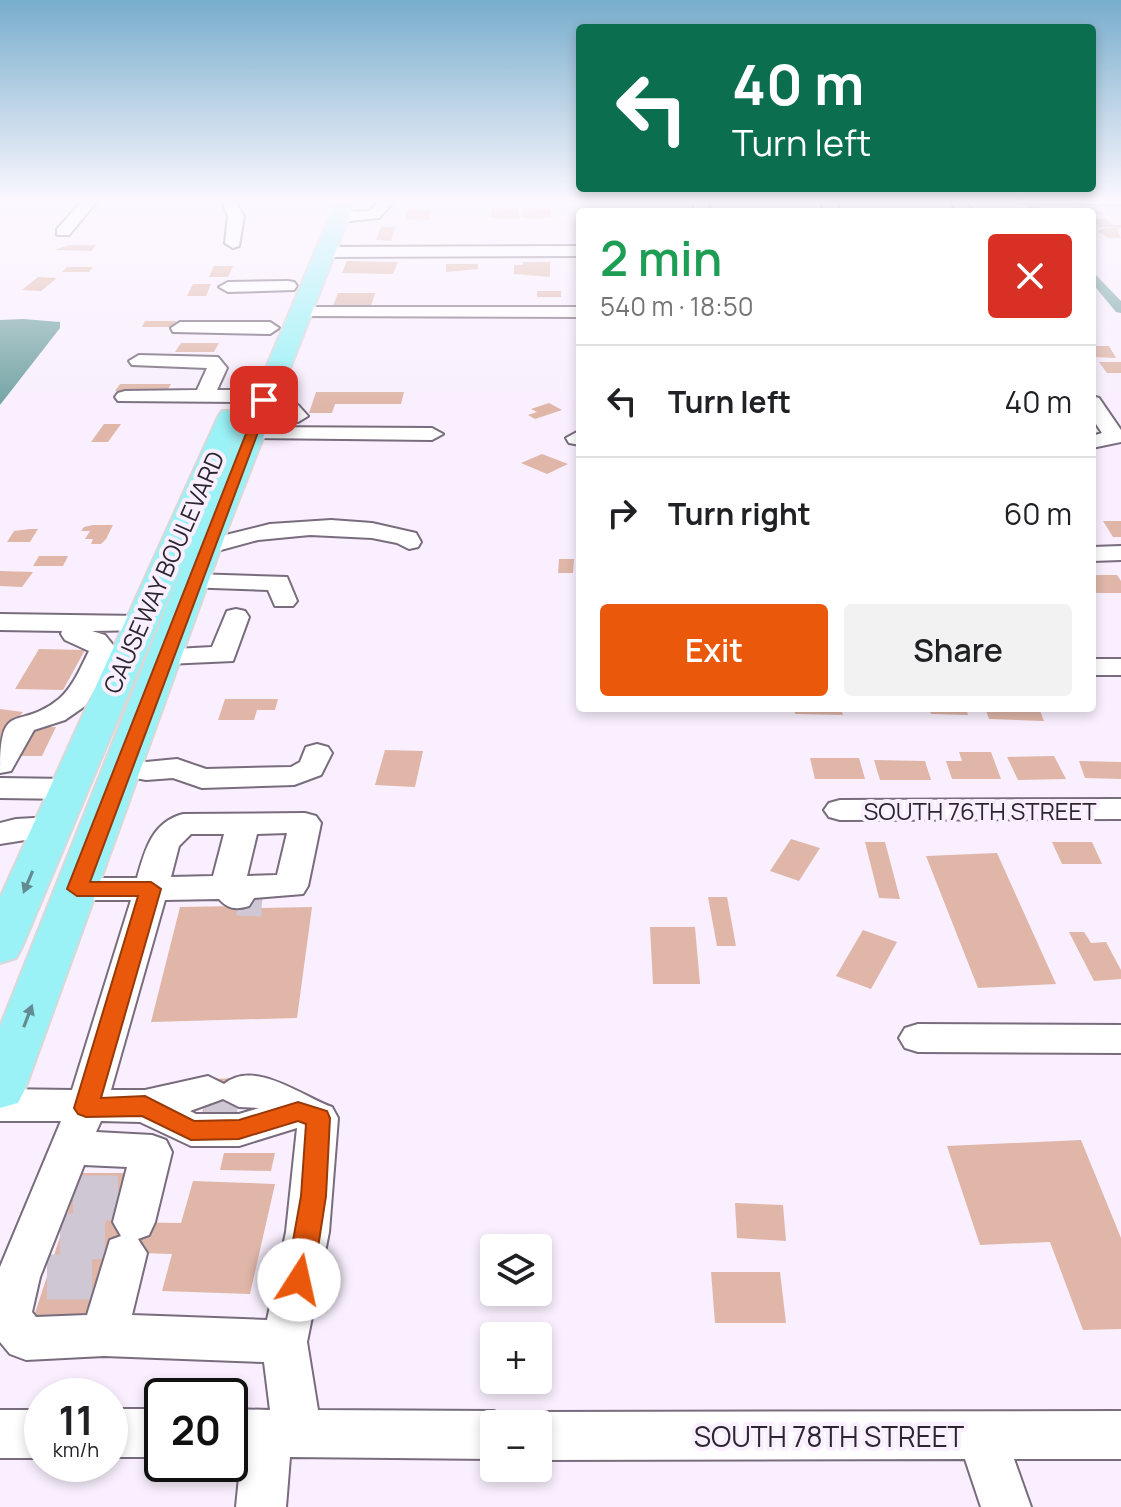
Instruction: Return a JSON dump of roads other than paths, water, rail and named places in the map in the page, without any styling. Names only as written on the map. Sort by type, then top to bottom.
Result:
[{"type":"main road","name":"CAUSEWAY BOULEVARD","points":[[0,1089],[200,564],[243,406],[270,328],[295,269]]},
{"type":"main road","name":"CAUSEWAY BOULEVARD","points":[[0,947],[99,718],[106,671],[140,624],[243,406],[300,312],[318,269]]},
{"type":"main road","points":[[118,784],[105,790],[103,780],[155,635],[152,627],[140,624]]},
{"type":"street","points":[[228,287],[288,286]]},
{"type":"street","points":[[300,312],[576,312]]},
{"type":"street","points":[[180,328],[270,328]]},
{"type":"street","points":[[139,361],[211,361],[243,406]]},
{"type":"street","points":[[125,397],[243,406],[295,425],[432,434]]},
{"type":"street","points":[[1096,408],[1115,437],[1096,441]]},
{"type":"street","points":[[295,425],[385,416]]},
{"type":"street","points":[[200,564],[225,545],[263,533],[313,529],[384,530],[407,538],[409,542]]},
{"type":"street","points":[[1096,554],[1121,553]]},
{"type":"street","points":[[200,564],[278,582],[284,601]]},
{"type":"street","points":[[166,656],[219,666],[236,617]]},
{"type":"street","points":[[0,622],[140,624]]},
{"type":"street","points":[[53,718],[106,671],[103,650],[95,641],[74,634],[80,623]]},
{"type":"street","points":[[1096,667],[1121,667]]},
{"type":"street","points":[[0,764],[23,724],[53,718],[99,718]]},
{"type":"street","points":[[118,784],[146,771],[177,768],[202,779],[294,776],[308,772],[315,765],[317,753]]},
{"type":"street","points":[[0,788],[68,789]]},
{"type":"street","name":"SOUTH 76TH STREET","points":[[840,810],[1121,809]]},
{"type":"street","points":[[77,889],[151,889],[252,893],[291,886],[305,823],[183,824],[164,842],[151,889],[86,1108],[68,1147],[53,1217],[32,1277],[8,1318],[26,1339],[104,1335],[284,1342]]},
{"type":"street","points":[[243,824],[252,893]]},
{"type":"street","points":[[0,834],[16,829],[52,827]]},
{"type":"street","points":[[918,1038],[1121,1039]]},
{"type":"street","points":[[0,1105],[86,1108],[222,1099],[318,1118],[313,1196],[294,1309],[265,1433],[261,1507]]},
{"type":"street","points":[[145,1106],[191,1130],[239,1130],[298,1112]]},
{"type":"street","points":[[68,1147],[152,1152],[124,1238],[104,1335]]},
{"type":"street","points":[[265,1433],[480,1435]]},
{"type":"street","points":[[0,1434],[24,1434]]},
{"type":"street","points":[[982,1435],[1006,1507]]},
{"type":"street","name":"SOUTH 78TH STREET","points":[[552,1436],[1121,1435]]},
{"type":"waterway","points":[[1096,280],[1121,309]]},
{"type":"tunnel","points":[[237,898],[262,899]]},
{"type":"tunnel","points":[[204,1107],[237,1106],[214,1107]]},
{"type":"tunnel","points":[[73,1198],[125,1198]]},
{"type":"tunnel","points":[[60,1236],[129,1237]]},
{"type":"tunnel","points":[[47,1277],[101,1277]]}]
